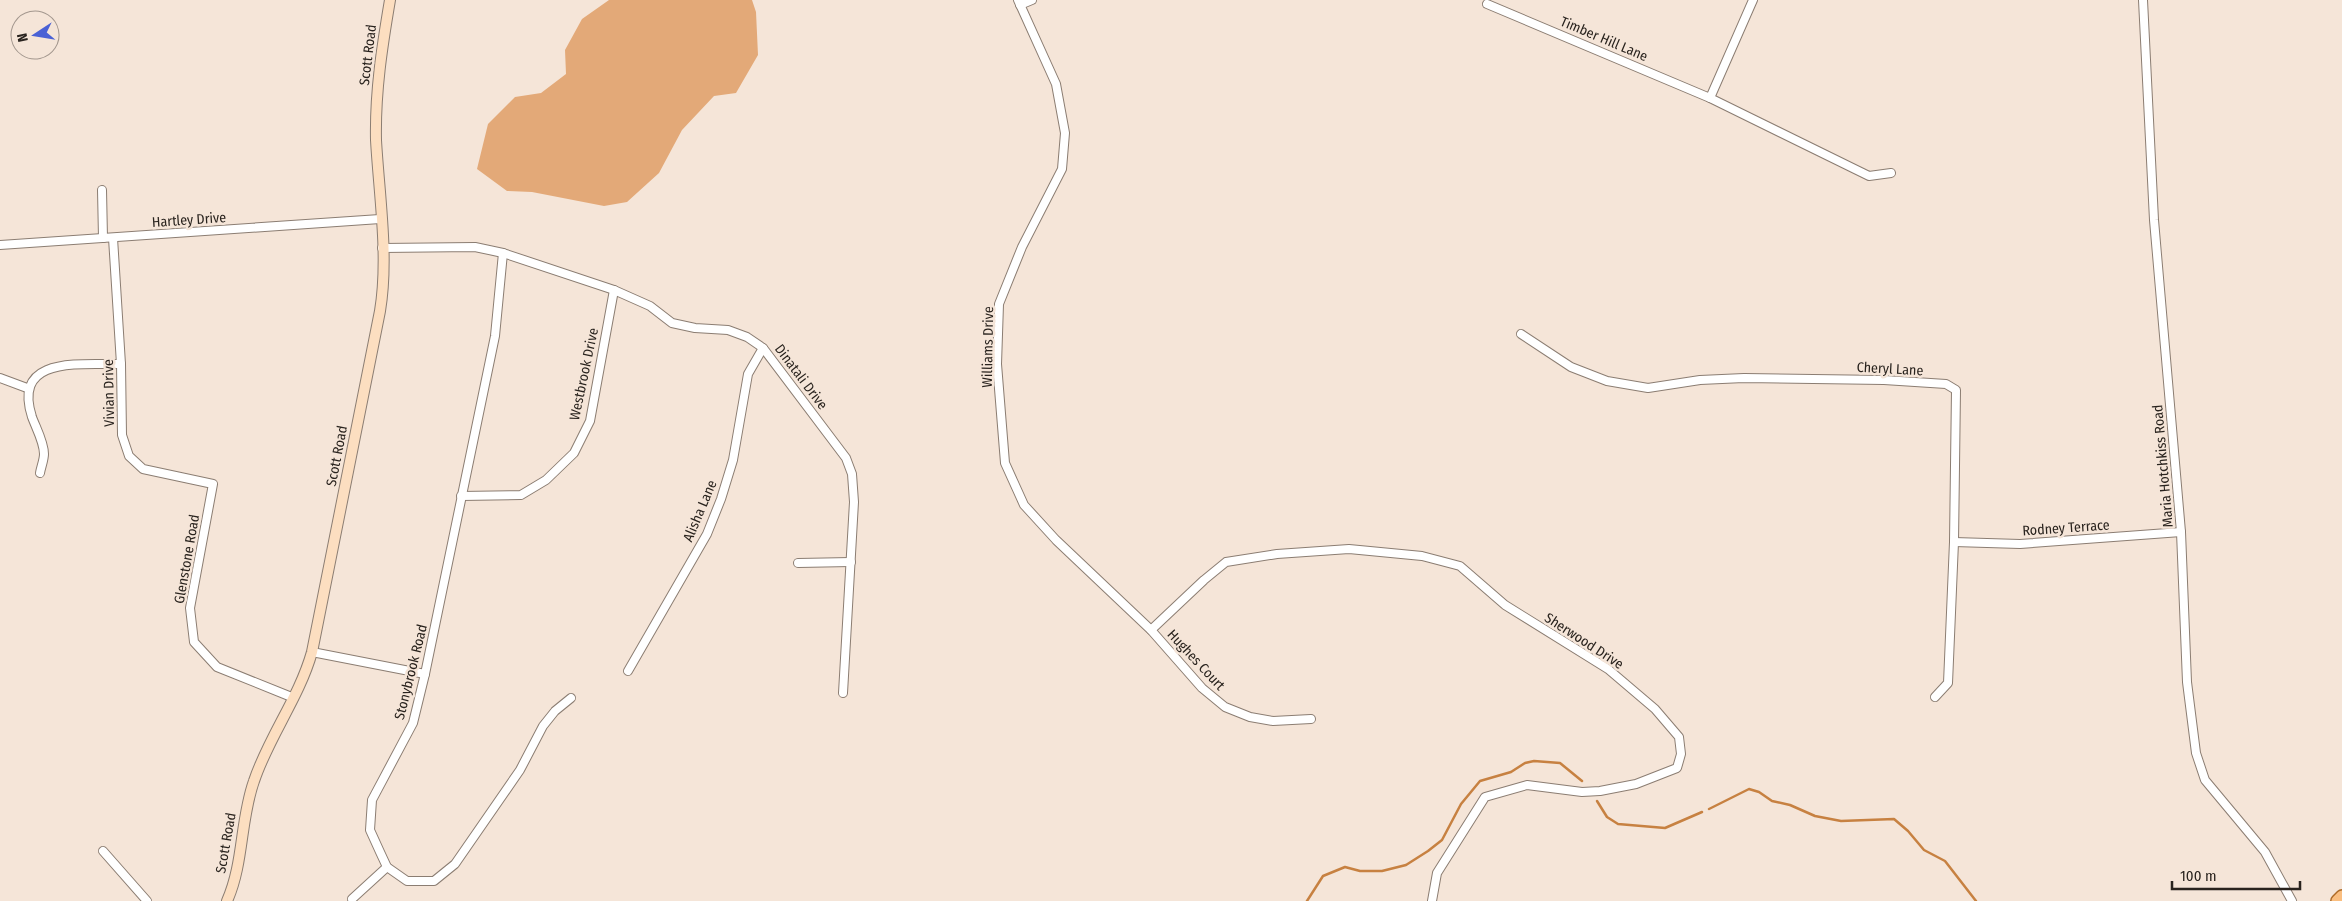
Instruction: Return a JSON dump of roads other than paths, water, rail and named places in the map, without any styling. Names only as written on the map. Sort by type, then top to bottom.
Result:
[{"type":"main road","name":"Scott Road","points":[[227,901],[237,868],[253,783],[294,698],[312,652],[380,311],[384,282],[376,96],[390,0]]},
{"type":"main road","points":[[2337,901],[2342,896]]},
{"type":"street","points":[[1019,3],[1032,0]]},
{"type":"street","points":[[1710,98],[1753,0]]},
{"type":"street","name":"Maria Hotchkiss Road","points":[[2143,0],[2154,220],[2181,532],[2187,682],[2196,753],[2205,780],[2265,852],[2292,901]]},
{"type":"street","name":"Williams Drive","points":[[1019,3],[1056,84],[1065,133],[1062,169],[1022,247],[999,304],[997,364],[1005,463],[1024,505],[1056,540],[1151,630]]},
{"type":"street","name":"Timber Hill Lane","points":[[1487,4],[1710,98],[1869,176],[1892,173]]},
{"type":"street","points":[[102,190],[103,238]]},
{"type":"street","name":"Hartley Drive","points":[[0,245],[380,219]]},
{"type":"street","name":"Vivian Drive","points":[[114,238],[121,364],[122,435],[129,456],[143,469],[213,484]]},
{"type":"street","name":"Dinatali Drive","points":[[382,248],[475,247],[503,253],[614,290],[650,306],[672,323],[696,328],[728,330],[748,337],[764,348],[846,458],[852,474],[854,502],[843,693]]},
{"type":"street","name":"Stonybrook Road","points":[[387,867],[370,830],[372,800],[413,723],[426,674],[495,336],[503,253]]},
{"type":"street","name":"Westbrook Drive","points":[[461,496],[521,495],[546,480],[574,452],[590,421],[614,290]]},
{"type":"street","name":"Cheryl Lane","points":[[1521,334],[1571,366],[1608,380],[1648,388],[1700,380],[1744,378],[1884,380],[1946,384],[1956,390],[1954,542],[1948,683],[1934,697]]},
{"type":"street","name":"Alisha Lane","points":[[628,671],[707,534],[721,499],[733,460],[748,374],[764,348]]},
{"type":"street","points":[[40,473],[44,454],[28,405],[27,388],[36,376],[47,369],[121,364]]},
{"type":"street","points":[[0,378],[27,388]]},
{"type":"street","name":"Glenstone Road","points":[[213,484],[190,608],[194,642],[217,667],[294,698]]},
{"type":"street","name":"Rodney Terrace","points":[[1954,542],[2020,544],[2181,532]]},
{"type":"street","name":"Sherwood Drive","points":[[1151,630],[1226,562],[1276,554],[1349,549],[1422,556],[1460,566],[1505,605],[1608,669],[1654,709],[1679,738],[1681,754],[1677,768],[1643,782],[1610,790],[1582,792],[1547,786],[1527,786],[1485,797],[1437,873],[1432,901]]},
{"type":"street","points":[[798,563],[851,562]]},
{"type":"street","name":"Hughes Court","points":[[1151,630],[1202,688],[1225,707],[1250,717],[1273,721],[1311,719]]},
{"type":"street","points":[[312,652],[426,674]]},
{"type":"street","points":[[352,899],[387,867],[407,881],[434,881],[455,864],[520,770],[543,726],[555,711],[571,698]]},
{"type":"street","points":[[103,851],[147,901]]},
{"type":"waterway","points":[[1307,901],[1323,876],[1345,867],[1360,871],[1382,871],[1406,865],[1428,851],[1442,840],[1461,804],[1480,781],[1511,772],[1525,763],[1534,761],[1560,763],[1582,781]]},
{"type":"waterway","points":[[1709,809],[1749,789],[1759,792],[1772,801],[1790,805],[1815,816],[1841,821],[1894,819],[1908,831],[1924,850],[1945,861],[1976,901]]},
{"type":"waterway","points":[[1597,801],[1607,817],[1618,824],[1665,828],[1702,812]]}]
